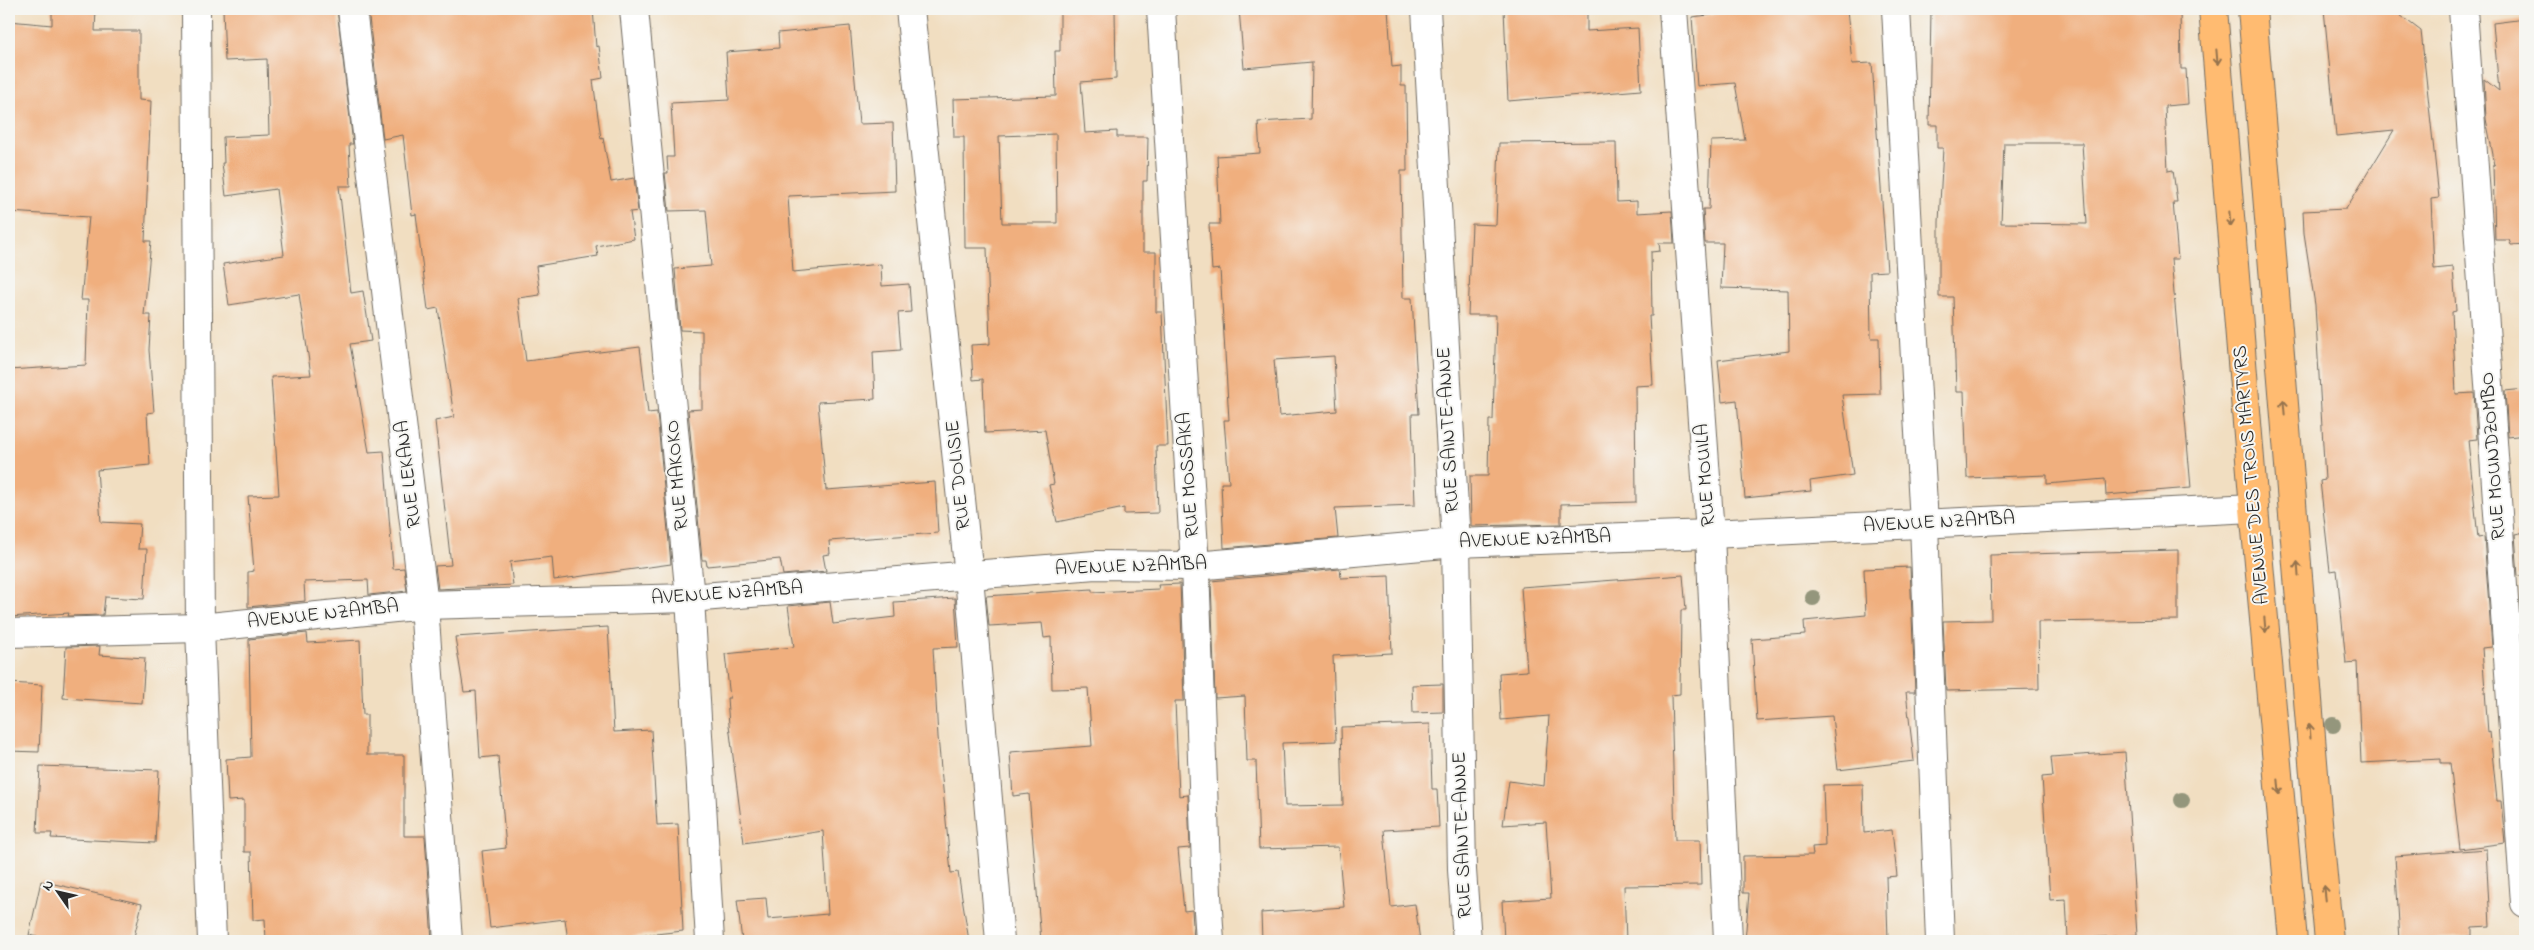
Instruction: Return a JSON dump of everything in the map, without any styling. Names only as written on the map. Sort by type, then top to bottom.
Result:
[{"type":"main road","name":"AVENUE DES TROIS MARTYRS","points":[[2213,9],[2254,508],[2293,941]]},
{"type":"main road","name":"AVENUE DES TROIS MARTYRS","points":[[2252,9],[2329,941]]},
{"type":"street","points":[[196,9],[200,628],[212,941]]},
{"type":"street","name":"RUE LEKANA","points":[[352,9],[424,605],[448,941]]},
{"type":"street","name":"RUE MAKOKO","points":[[634,9],[690,598],[710,941]]},
{"type":"street","name":"RUE DOLISIE","points":[[910,9],[969,576],[1000,941]]},
{"type":"street","name":"RUE MOSSAKA","points":[[1161,9],[1195,566],[1206,896],[1210,941]]},
{"type":"street","name":"RUE SAINTE-ANNE","points":[[1426,9],[1456,543],[1462,870],[1467,941]]},
{"type":"street","name":"RUE MOUILA","points":[[1673,9],[1710,534],[1728,941]]},
{"type":"street","points":[[1896,9],[1924,524],[1940,941]]},
{"type":"street","name":"RUE MOUNDZOMBO","points":[[2462,9],[2525,903]]},
{"type":"street","name":"AVENUE NZAMBA","points":[[9,633],[200,628],[424,605],[690,598],[1095,566],[1195,566],[1456,543],[1710,534],[2254,508]]},
{"type":"building","points":[[52,9],[96,9],[95,31],[139,31],[139,100],[151,101],[145,241],[151,241],[144,315],[151,315],[149,350],[154,412],[147,413],[150,465],[97,470],[101,522],[140,524],[138,549],[147,549],[144,599],[105,597],[103,615],[68,616],[69,613],[9,617],[9,370],[86,365],[88,300],[81,300],[89,217],[9,212],[9,21],[52,25]]},
{"type":"building","points":[[223,9],[337,9],[353,144],[349,144],[351,186],[339,186],[351,293],[363,291],[371,341],[350,344],[369,452],[384,451],[393,569],[404,568],[407,591],[369,595],[368,580],[304,582],[305,601],[248,607],[248,572],[254,571],[248,496],[279,495],[271,377],[311,375],[299,294],[229,305],[223,264],[284,255],[276,189],[226,196],[222,163],[224,163],[223,137],[269,135],[267,59],[225,61]]},
{"type":"building","points":[[368,9],[593,9],[596,47],[599,46],[603,78],[593,80],[601,139],[603,138],[611,182],[634,178],[638,211],[630,212],[634,239],[596,246],[598,256],[536,266],[540,295],[518,298],[526,361],[640,347],[648,413],[657,412],[671,564],[554,580],[552,557],[510,562],[513,585],[438,589],[435,566],[451,565],[435,421],[454,417],[438,308],[428,310],[416,214],[412,215],[403,135],[383,139]]},
{"type":"building","points":[[1060,9],[1115,9],[1116,79],[1081,82],[1085,133],[1117,131],[1117,137],[1148,137],[1147,181],[1143,181],[1143,252],[1156,252],[1156,312],[1162,312],[1168,446],[1156,446],[1158,513],[1124,514],[1124,508],[1057,522],[1049,485],[1054,484],[1045,430],[985,433],[983,379],[973,380],[971,345],[990,344],[987,248],[965,248],[964,137],[954,137],[953,99],[1056,96],[1055,51],[1060,51]],"holes":[[[1056,134],[1057,223],[1002,223],[999,136]]]},
{"type":"building","points":[[1239,9],[1388,9],[1392,67],[1401,66],[1401,86],[1406,86],[1407,171],[1401,171],[1403,298],[1412,298],[1419,414],[1412,414],[1415,505],[1335,508],[1338,538],[1224,548],[1221,483],[1229,483],[1224,420],[1229,420],[1220,269],[1212,270],[1209,224],[1220,224],[1217,156],[1260,153],[1258,122],[1311,119],[1312,62],[1244,68]],"holes":[[[1334,356],[1337,411],[1279,416],[1274,360]]]},
{"type":"building","points":[[1504,9],[1587,9],[1587,31],[1638,28],[1641,90],[1508,101]]},
{"type":"building","points":[[1725,9],[1847,9],[1852,64],[1872,63],[1887,271],[1870,272],[1871,338],[1879,338],[1880,394],[1842,395],[1853,475],[1810,481],[1811,491],[1745,498],[1737,400],[1722,402],[1718,360],[1789,351],[1788,290],[1721,288],[1723,243],[1705,243],[1703,209],[1709,209],[1711,141],[1745,140],[1735,83],[1697,86],[1692,17],[1725,13]]},
{"type":"building","points":[[1931,9],[2180,9],[2181,69],[2186,69],[2188,104],[2165,106],[2168,171],[2173,170],[2177,202],[2173,202],[2178,259],[2171,259],[2191,488],[2106,495],[2105,479],[2047,484],[2047,475],[1967,478],[1964,392],[1956,392],[1953,297],[1939,297],[1939,222],[1943,148],[1937,148],[1937,125],[1929,125]],"holes":[[[2004,143],[2082,143],[2087,224],[2001,223]]]},
{"type":"building","points":[[2324,9],[2392,9],[2421,31],[2439,198],[2431,199],[2434,269],[2453,267],[2456,311],[2452,312],[2456,394],[2474,393],[2477,439],[2468,440],[2478,538],[2484,537],[2492,647],[2482,648],[2488,733],[2490,732],[2497,801],[2501,801],[2505,843],[2460,849],[2450,763],[2441,763],[2441,759],[2361,763],[2357,662],[2346,663],[2337,570],[2330,571],[2320,481],[2325,480],[2315,305],[2304,233],[2303,211],[2346,209],[2394,130],[2336,136]]},
{"type":"building","points":[[2525,19],[2525,244],[2511,245],[2509,240],[2495,240],[2493,165],[2495,165],[2486,119],[2484,79],[2499,91],[2493,23]]},
{"type":"building","points":[[850,26],[859,124],[893,123],[895,191],[788,196],[793,272],[881,264],[882,286],[909,284],[911,312],[898,313],[901,350],[873,352],[875,399],[818,402],[826,490],[935,482],[938,533],[829,541],[830,554],[823,555],[826,571],[783,575],[780,559],[707,566],[706,560],[702,560],[688,410],[702,409],[702,331],[680,330],[675,269],[711,266],[706,210],[669,211],[665,173],[668,173],[667,157],[674,157],[671,103],[729,100],[726,52],[779,48],[778,33]]},
{"type":"building","points":[[1616,142],[1617,202],[1637,201],[1637,213],[1672,211],[1674,243],[1659,243],[1660,251],[1651,252],[1652,316],[1649,316],[1653,385],[1635,386],[1636,502],[1561,504],[1561,524],[1471,526],[1470,476],[1488,476],[1489,420],[1493,420],[1496,315],[1468,315],[1472,224],[1496,225],[1499,143]]},
{"type":"building","points":[[2525,389],[2525,435],[2508,437],[2505,391]]},
{"type":"building","points":[[2525,532],[2525,575],[2518,576],[2515,534]]},
{"type":"building","points":[[2178,550],[2178,620],[2038,622],[2039,689],[1946,691],[1943,621],[1991,620],[1990,555]]},
{"type":"building","points":[[1910,567],[1915,692],[1906,692],[1914,761],[1838,770],[1832,716],[1757,721],[1752,639],[1805,635],[1804,621],[1866,615],[1864,569]]},
{"type":"building","points":[[1340,569],[1341,578],[1389,576],[1392,653],[1333,656],[1336,741],[1282,743],[1285,806],[1343,805],[1341,727],[1430,724],[1432,789],[1437,789],[1439,827],[1384,830],[1391,907],[1415,904],[1420,941],[1262,941],[1261,913],[1344,907],[1338,847],[1259,849],[1256,761],[1247,761],[1245,696],[1215,698],[1211,581]]},
{"type":"building","points":[[1683,575],[1686,610],[1681,610],[1680,694],[1671,695],[1675,840],[1700,840],[1701,885],[1624,886],[1626,941],[1504,941],[1502,901],[1551,898],[1546,822],[1503,825],[1509,781],[1544,786],[1549,716],[1501,720],[1499,673],[1527,671],[1521,587]]},
{"type":"building","points":[[1180,584],[1184,701],[1175,701],[1179,796],[1188,795],[1190,848],[1178,849],[1184,911],[1192,910],[1194,941],[1041,941],[1029,794],[1013,796],[1010,752],[1092,746],[1088,688],[1052,689],[1051,637],[1044,638],[1042,623],[989,626],[986,596],[1092,589],[1092,592],[1159,589],[1158,585]]},
{"type":"building","points":[[955,598],[958,647],[933,648],[938,737],[951,873],[958,872],[969,941],[742,941],[737,900],[766,898],[768,919],[828,914],[823,831],[744,843],[729,725],[727,698],[730,698],[725,654],[794,647],[788,606],[830,602],[833,624],[895,617],[894,602]]},
{"type":"building","points":[[608,627],[614,732],[651,730],[657,825],[678,824],[683,931],[592,941],[568,941],[565,919],[490,928],[482,851],[506,848],[498,756],[480,758],[476,691],[464,692],[455,637]]},
{"type":"building","points":[[307,633],[308,643],[360,640],[363,715],[367,715],[367,755],[404,755],[404,836],[425,836],[432,941],[266,941],[265,919],[253,920],[251,852],[244,852],[244,800],[228,801],[226,759],[251,757],[249,639]]},
{"type":"building","points":[[100,646],[99,655],[145,658],[142,703],[63,698],[66,647]]},
{"type":"building","points":[[9,683],[42,685],[39,752],[9,751]]},
{"type":"building","points":[[1443,684],[1443,712],[1413,713],[1412,685]]},
{"type":"building","points":[[2125,752],[2137,935],[2068,939],[2066,899],[2050,900],[2042,777],[2053,776],[2051,757]]},
{"type":"building","points":[[40,766],[159,770],[155,843],[51,838],[52,833],[37,833]]},
{"type":"building","points":[[1863,784],[1864,833],[1892,830],[1897,876],[1886,877],[1888,939],[1878,941],[1745,941],[1749,893],[1743,893],[1743,856],[1813,855],[1812,847],[1825,846],[1823,785]]},
{"type":"building","points":[[2486,849],[2490,926],[2472,927],[2472,936],[2400,941],[2395,856]]},
{"type":"building","points":[[41,881],[142,904],[133,941],[54,941],[29,935]]}]
